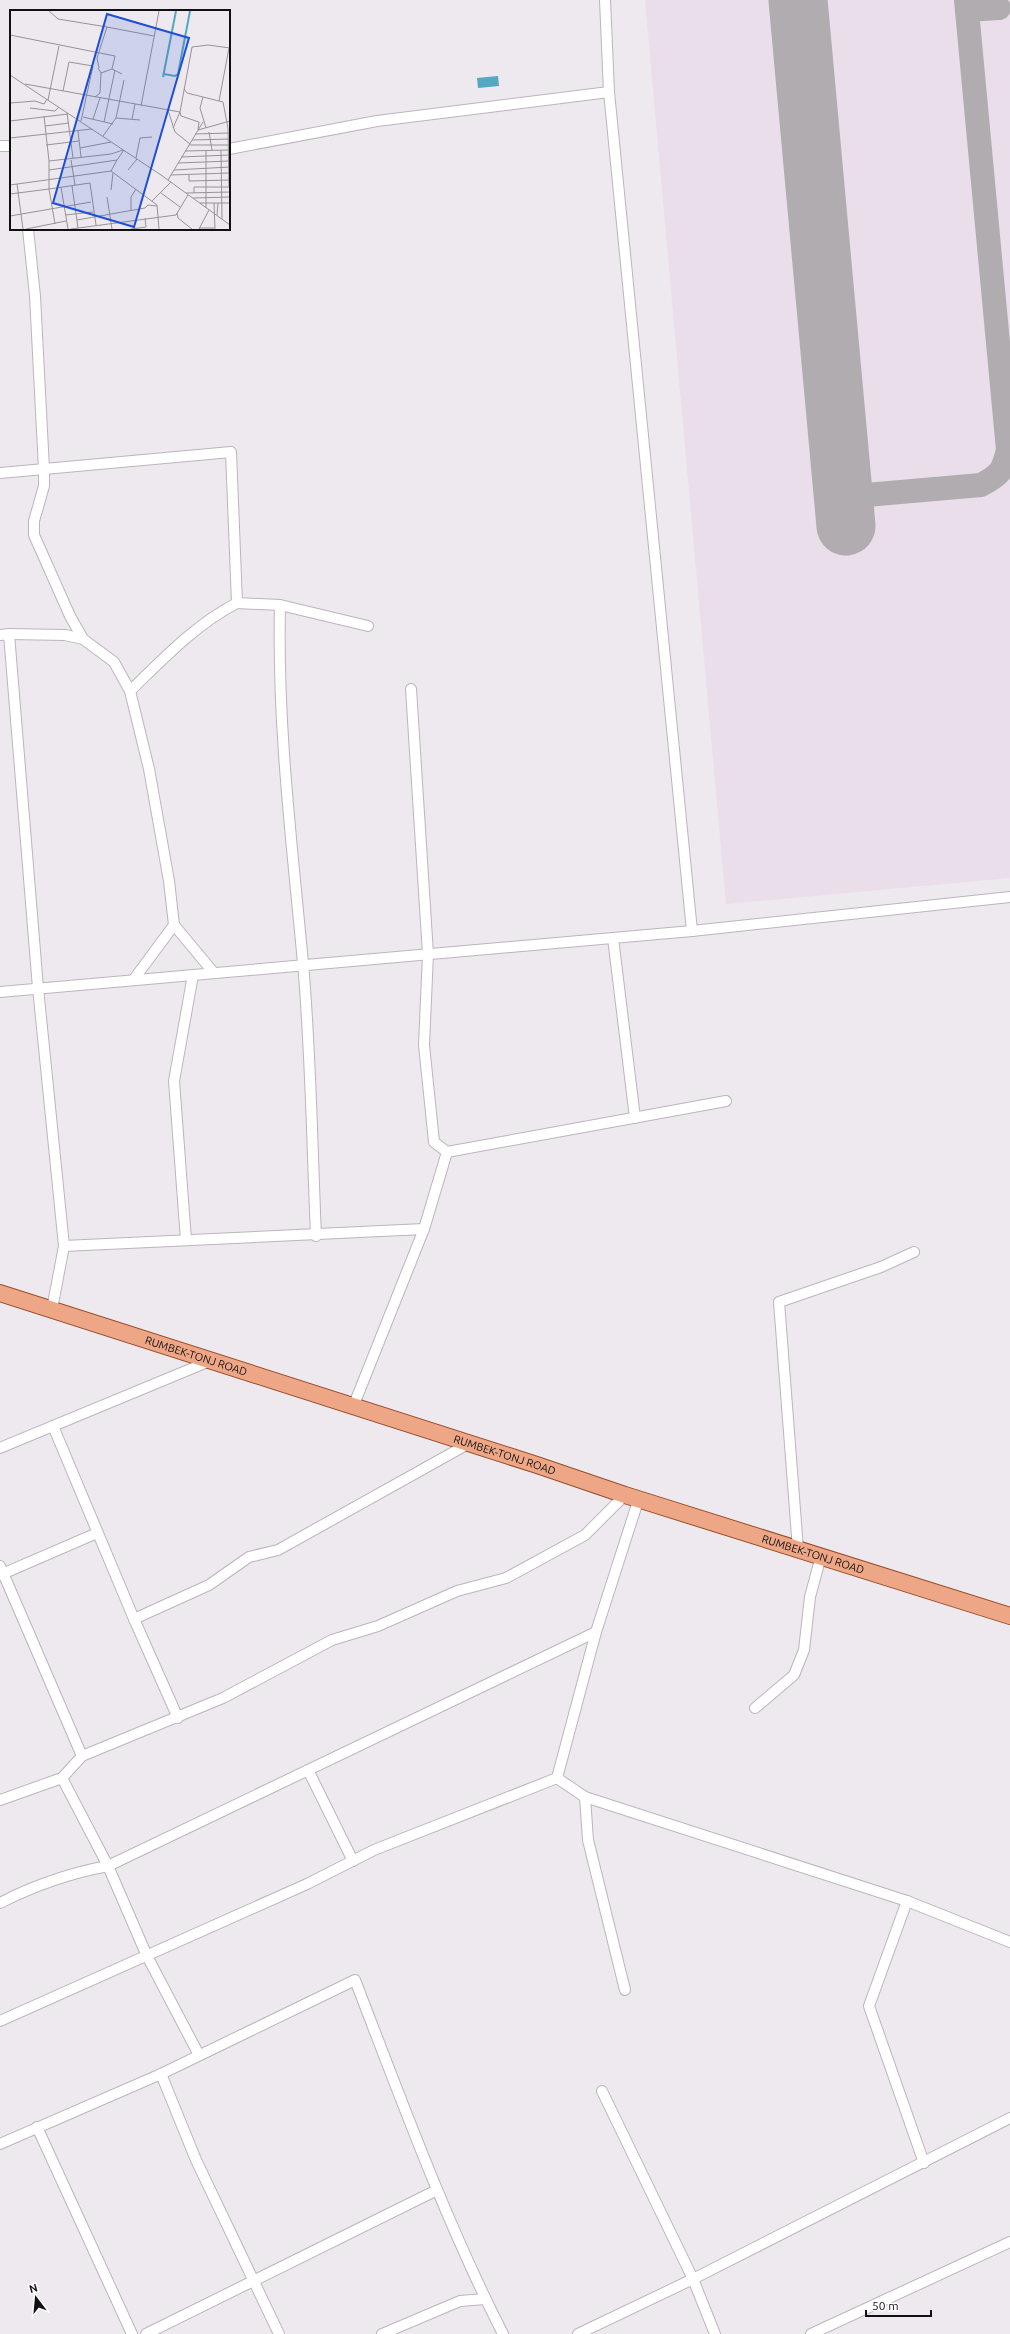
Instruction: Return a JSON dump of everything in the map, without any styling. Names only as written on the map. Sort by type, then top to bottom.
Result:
[{"type":"main road","name":"RUMBEK-TONJ ROAD","points":[[0,1293],[468,1444],[537,1464],[632,1496],[1010,1616]]},
{"type":"street","points":[[605,0],[609,92],[692,931]]},
{"type":"street","points":[[230,149],[376,121],[609,92]]},
{"type":"street","points":[[28,230],[35,296],[44,469],[44,486],[34,521],[34,535],[70,616],[83,639],[114,662],[130,691],[149,769],[169,880],[174,925],[214,973]]},
{"type":"street","points":[[0,473],[231,452],[237,603]]},
{"type":"street","points":[[130,691],[168,654],[222,610],[237,603],[280,606],[368,626]]},
{"type":"street","points":[[280,606],[278,669],[288,827],[303,965],[316,1236]]},
{"type":"street","points":[[52,1309],[64,1246],[5,634],[65,635],[83,639]]},
{"type":"street","points":[[411,689],[428,954],[424,1044],[434,1142],[447,1152],[726,1101]]},
{"type":"street","points":[[0,992],[692,931],[1010,896]]},
{"type":"street","points":[[134,979],[174,925]]},
{"type":"street","points":[[613,938],[635,1118]]},
{"type":"street","points":[[186,1240],[174,1081],[193,975]]},
{"type":"street","points":[[354,1407],[424,1229],[447,1152]]},
{"type":"street","points":[[64,1246],[316,1236],[424,1229]]},
{"type":"street","points":[[798,1549],[779,1302],[881,1267],[914,1252]]},
{"type":"street","points":[[0,1448],[210,1361]]},
{"type":"street","points":[[53,1426],[134,1619],[178,1718]]},
{"type":"street","points":[[134,1619],[209,1585],[249,1557],[278,1550],[468,1444]]},
{"type":"street","points":[[557,1778],[632,1496]]},
{"type":"street","points":[[0,1800],[62,1778],[82,1756],[178,1718],[223,1698],[332,1640],[385,1623],[421,1605],[457,1591],[506,1578],[585,1535],[632,1496]]},
{"type":"street","points":[[82,1756],[1,1572],[98,1532]]},
{"type":"street","points":[[755,1708],[794,1676],[804,1650],[810,1597],[821,1556]]},
{"type":"street","points":[[0,1903],[22,1892],[72,1873],[108,1866],[596,1632]]},
{"type":"street","points":[[308,1770],[353,1861]]},
{"type":"street","points":[[62,1778],[108,1866],[147,1956],[199,2055]]},
{"type":"street","points":[[557,1778],[585,1797],[907,1901],[1010,1942]]},
{"type":"street","points":[[0,2022],[307,1884],[374,1850],[557,1778]]},
{"type":"street","points":[[585,1797],[588,1840],[625,1990]]},
{"type":"street","points":[[907,1901],[869,2006],[924,2163]]},
{"type":"street","points":[[0,2144],[161,2074],[355,1980],[436,2190],[485,2299],[503,2334]]},
{"type":"street","points":[[161,2074],[196,2160],[279,2334]]},
{"type":"street","points":[[602,2091],[693,2279],[715,2334]]},
{"type":"street","points":[[578,2334],[693,2279],[1010,2118]]},
{"type":"street","points":[[37,2127],[132,2334]]},
{"type":"street","points":[[146,2334],[436,2190]]},
{"type":"street","points":[[812,2334],[1010,2242]]},
{"type":"street","points":[[382,2334],[460,2301],[485,2299]]},
{"type":"shaded area","points":[[645,0],[1010,0],[1010,878],[726,904]]},
{"type":"water","points":[[498,76],[499,86],[478,88],[477,78]]},
{"type":"taxiway","points":[[843,497],[981,485],[1000,472],[1008,450],[966,0]]},
{"type":"taxiway","points":[[967,10],[999,8]]},
{"type":"runway","points":[[798,0],[846,526]]}]
